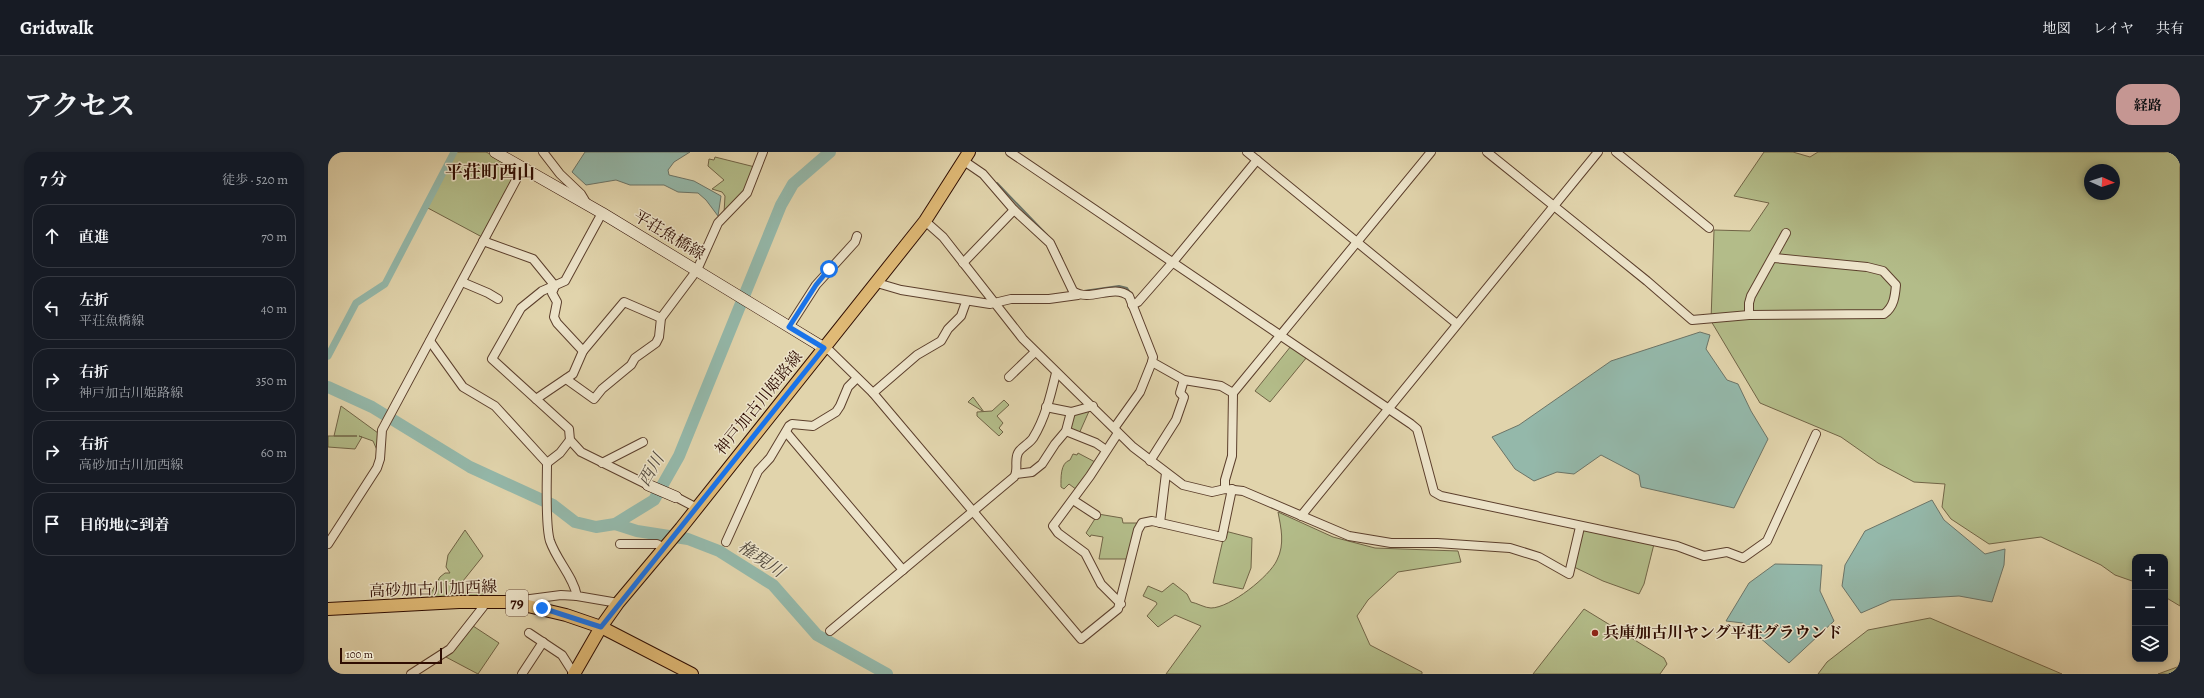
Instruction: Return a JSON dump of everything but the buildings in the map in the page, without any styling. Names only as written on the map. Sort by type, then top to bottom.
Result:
[{"type":"main road","name":"平荘魚橋線","points":[[495,152],[602,213],[824,348]]},
{"type":"main road","name":"神戸加古川姫路線","points":[[574,674],[601,627],[618,603],[666,547],[926,221],[967,156]]},
{"type":"main road","points":[[649,485],[674,496]]},
{"type":"main road","name":"高砂加古川加西線","points":[[328,609],[511,602],[566,615],[601,627],[692,674]]},
{"type":"street","points":[[543,152],[560,174],[581,194],[588,205]]},
{"type":"street","points":[[566,379],[594,399],[602,389],[631,365],[635,358],[656,343],[659,337],[661,318],[697,270],[718,224],[747,193],[763,152]]},
{"type":"street","points":[[1010,152],[1417,429],[1434,492],[1441,496],[1580,527],[1677,546],[1704,556],[1727,552],[1743,558],[1768,541],[1816,434]]},
{"type":"street","points":[[1246,152],[1457,324]]},
{"type":"street","points":[[824,348],[830,351],[873,393],[1082,639],[1112,616],[1121,604],[1138,530],[1142,523],[1149,521],[1160,522],[1222,537],[1229,489],[1225,480],[1232,456],[1233,393],[1358,243],[1431,152]]},
{"type":"street","points":[[1487,152],[1692,320],[1749,316],[1884,314],[1891,308],[1895,299],[1896,285],[1883,271],[1867,267],[1774,258]]},
{"type":"street","points":[[1301,516],[1598,152]]},
{"type":"street","points":[[1616,152],[1709,228]]},
{"type":"street","points":[[967,156],[1014,210],[1050,243],[1066,279],[1073,291],[1078,295]]},
{"type":"street","points":[[1132,305],[1138,302],[1173,262],[1257,160]]},
{"type":"street","points":[[328,544],[377,468],[380,459],[382,430],[523,167]]},
{"type":"street","points":[[963,263],[1014,210]]},
{"type":"street","points":[[602,213],[565,281],[542,291],[521,308],[492,359],[569,429],[570,440],[581,452],[649,485]]},
{"type":"street","points":[[926,221],[943,237],[1035,352],[1116,430],[1150,460],[1182,485],[1212,492],[1229,489],[1261,498],[1348,536],[1391,543],[1437,543],[1510,548],[1539,557],[1568,574],[1580,527]]},
{"type":"street","points":[[1749,316],[1751,296],[1774,258],[1786,233]]},
{"type":"street","points":[[789,327],[816,285],[855,242],[857,236]]},
{"type":"street","points":[[483,241],[533,259],[555,286]]},
{"type":"street","points":[[462,282],[498,299]]},
{"type":"street","points":[[877,283],[890,288],[966,302],[995,303],[1011,300],[1049,300],[1117,291],[1124,292],[1130,296],[1132,305],[1153,357],[1152,362],[1140,392],[1116,430],[1106,450],[1053,528],[1086,553],[1101,584],[1121,604]]},
{"type":"street","points":[[555,286],[552,293],[557,302],[557,309],[554,317],[568,336],[583,351]]},
{"type":"street","points":[[536,399],[566,379],[577,368],[583,351],[624,302],[661,318]]},
{"type":"street","points":[[873,393],[918,355],[941,341],[948,328],[961,316],[966,302]]},
{"type":"street","points":[[430,341],[463,387],[495,406],[547,464]]},
{"type":"street","points":[[1009,377],[1035,352]]},
{"type":"street","points":[[1152,362],[1184,380],[1221,386],[1233,393]]},
{"type":"street","points":[[1016,474],[1016,459],[1019,451],[1032,438],[1046,407],[1056,373]]},
{"type":"street","points":[[726,542],[758,471],[770,458],[792,424],[813,426],[836,412],[848,387],[857,378]]},
{"type":"street","points":[[1150,460],[1176,420],[1184,397],[1180,393],[1184,380]]},
{"type":"street","points":[[1046,407],[1071,412],[1092,406]]},
{"type":"street","points":[[830,631],[973,512],[1016,474],[1032,472],[1037,469],[1066,432],[1071,412]]},
{"type":"street","points":[[786,432],[903,570]]},
{"type":"street","points":[[1066,432],[1096,443],[1106,450]]},
{"type":"street","points":[[570,440],[560,453],[548,461],[547,464],[549,537],[556,558],[572,581],[577,596]]},
{"type":"street","points":[[602,463],[643,442]]},
{"type":"street","points":[[1160,522],[1166,473]]},
{"type":"street","points":[[674,496],[697,508]]},
{"type":"street","points":[[1073,500],[1096,515]]},
{"type":"street","points":[[620,544],[657,544],[666,547]]},
{"type":"street","points":[[511,602],[544,596],[577,596],[618,603]]},
{"type":"street","points":[[411,674],[450,649],[483,607],[485,602]]},
{"type":"street","points":[[529,633],[562,655],[574,674]]},
{"type":"street","points":[[525,673],[542,642]]},
{"type":"green space","points":[[456,152],[486,152],[519,168],[482,237],[426,207]]},
{"type":"green space","points":[[1764,152],[1793,152],[1810,157],[1818,152],[2180,152],[2180,606],[2168,599],[2168,554],[2132,554],[2132,581],[2115,575],[2101,565],[2041,537],[1989,544],[1951,519],[1942,507],[1945,484],[1914,482],[1878,463],[1841,437],[1760,403],[1711,321],[1714,230],[1750,231],[1769,203],[1734,196]]},
{"type":"green space","points":[[715,157],[755,167],[746,188],[724,213],[725,196],[722,192],[712,189],[724,180],[708,166],[709,159],[714,160]]},
{"type":"green space","points":[[1291,346],[1307,357],[1270,402],[1255,391]]},
{"type":"green space","points":[[973,397],[984,412],[968,402]]},
{"type":"green space","points":[[1004,400],[1009,405],[997,416],[1003,423],[999,428],[1003,432],[999,436],[977,416],[977,412],[992,411]]},
{"type":"green space","points":[[341,406],[378,433],[377,450],[373,441],[362,437],[355,449],[328,447],[328,436],[334,436]]},
{"type":"green space","points":[[1090,409],[1078,436],[1068,432],[1073,414]]},
{"type":"green space","points":[[1078,453],[1097,463],[1077,490],[1069,484],[1064,489],[1061,487],[1061,475],[1064,464],[1070,460],[1073,454],[1077,455]]},
{"type":"green space","points":[[1278,512],[1333,537],[1375,548],[1458,551],[1461,562],[1398,572],[1368,600],[1357,616],[1370,645],[1422,672],[1422,674],[1166,674],[1201,626],[1175,615],[1158,627],[1147,616],[1157,604],[1156,602],[1143,596],[1148,586],[1162,592],[1173,583],[1187,594],[1191,602],[1209,608],[1219,607],[1228,603],[1258,582],[1273,567],[1277,560],[1282,542]]},
{"type":"green space","points":[[1098,514],[1122,518],[1123,523],[1139,523],[1130,559],[1099,559],[1103,537],[1091,535],[1090,537],[1086,533]]},
{"type":"green space","points":[[1582,529],[1654,544],[1644,584],[1639,594],[1603,581],[1574,567]]},
{"type":"green space","points":[[465,530],[483,556],[463,581],[487,596],[427,600],[440,577],[445,573],[450,573],[446,567],[448,555]]},
{"type":"green space","points":[[1225,531],[1252,538],[1251,568],[1243,589],[1213,583]]},
{"type":"green space","name":"兵庫加古川ヤング平荘グラウンド","points":[[1584,609],[1664,658],[1667,664],[1660,674],[1533,674]]},
{"type":"green space","points":[[1930,618],[2062,674],[1818,674],[1827,662],[1868,630]]},
{"type":"green space","points":[[470,624],[499,643],[478,674],[444,656]]},
{"type":"green space","points":[[2180,666],[2180,674],[2158,674]]},
{"type":"shaded area","points":[[585,152],[690,152],[674,162],[668,170],[669,175],[694,181],[721,196],[718,216],[706,200],[698,193],[678,192],[664,185],[630,185],[616,180],[586,185],[572,172]]},
{"type":"shaded area","points":[[1700,332],[1710,335],[1706,349],[1727,380],[1738,384],[1751,411],[1768,439],[1734,508],[1641,487],[1639,475],[1601,455],[1574,474],[1557,472],[1534,481],[1515,469],[1492,437],[1519,425],[1611,361]]},
{"type":"shaded area","points":[[1932,500],[1944,520],[1985,554],[2005,549],[2004,565],[1992,602],[1959,596],[1891,600],[1861,613],[1842,586],[1845,565],[1865,531]]},
{"type":"shaded area","points":[[1775,564],[1822,565],[1820,591],[1834,621],[1789,663],[1743,623],[1726,621],[1749,583]]},
{"type":"waterway","points":[[328,356],[356,303],[385,284],[454,152]]},
{"type":"waterway","name":"西川","points":[[328,387],[372,407],[470,467],[553,505],[575,522],[596,527],[615,524],[654,500],[679,456],[781,205],[793,184],[830,152]]},
{"type":"waterway","points":[[997,183],[1047,235]]},
{"type":"waterway","points":[[1053,241],[1062,259]]},
{"type":"waterway","points":[[1084,291],[1119,286],[1127,288],[1131,294]]},
{"type":"waterway","name":"権現川","points":[[615,524],[637,531],[688,539],[719,551],[773,585],[817,635],[887,674]]},
{"type":"place","name":"兵庫加古川ヤング平荘グラウンド","points":[[1595,633]]},
{"type":"district","name":"平荘町西山","points":[[490,172]]},
{"type":"route","points":[[542,608],[601,627],[618,603],[681,528],[824,348],[789,327],[816,285],[829,269]]}]
